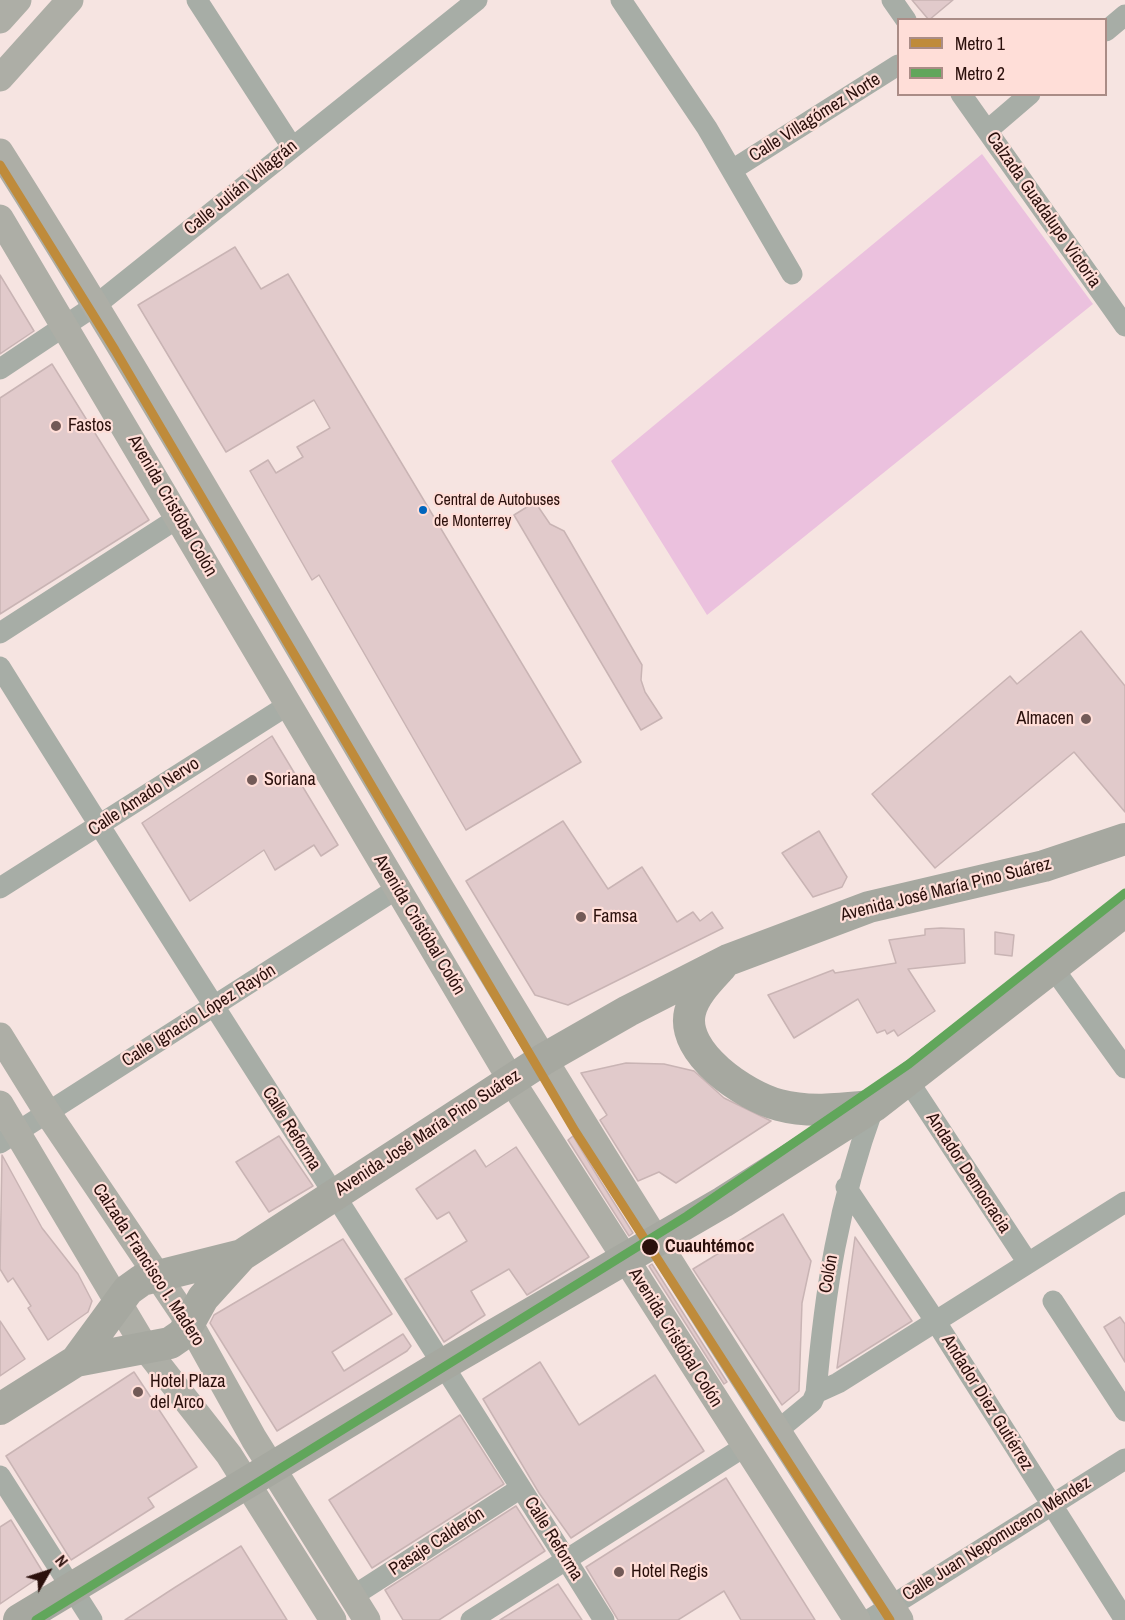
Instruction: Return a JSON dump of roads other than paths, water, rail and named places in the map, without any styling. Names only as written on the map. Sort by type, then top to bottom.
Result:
[{"type":"highway","name":"Avenida José María Pino Suárez","points":[[76,1361],[170,1343],[183,1334],[203,1298],[242,1255],[544,1059],[628,1011],[728,960],[869,907],[1044,866],[1125,839]]},
{"type":"highway","points":[[19,1620],[444,1364],[723,1202],[874,1106],[909,1082],[1125,911]]},
{"type":"highway","points":[[728,960],[702,989],[690,1012],[689,1026],[694,1041],[706,1059],[738,1087],[778,1105],[820,1110],[874,1106]]},
{"type":"highway","name":"Avenida José María Pino Suárez","points":[[0,1409],[76,1361],[128,1290],[142,1280],[187,1271],[242,1255]]},
{"type":"main road","points":[[0,20],[18,0]]},
{"type":"main road","points":[[0,78],[70,0]]},
{"type":"main road","name":"Avenida Cristóbal Colón","points":[[0,152],[96,305],[544,1059],[655,1240],[777,1431],[887,1615]]},
{"type":"main road","name":"Avenida Cristóbal Colón","points":[[0,218],[67,327],[178,519],[511,1080],[744,1447],[857,1620]]},
{"type":"main road","name":"Calzada Francisco I. Madero","points":[[0,1036],[47,1112],[190,1324],[259,1474],[333,1620]]},
{"type":"main road","name":"Calzada Francisco I. Madero","points":[[0,1104],[9,1137],[146,1349],[259,1474],[353,1596],[367,1620]]},
{"type":"street","points":[[197,0],[292,147]]},
{"type":"street","name":"Calle Julián Villagrán","points":[[0,369],[67,327],[96,305],[477,0]]},
{"type":"street","points":[[621,0],[732,170],[792,274]]},
{"type":"street","points":[[892,0],[905,18]]},
{"type":"street","points":[[1107,30],[1125,15]]},
{"type":"street","name":"Calle Villagómez Norte","points":[[732,170],[897,66]]},
{"type":"street","name":"Calzada Guadalupe Victoria","points":[[962,96],[1125,326]]},
{"type":"street","points":[[988,130],[1028,96]]},
{"type":"street","points":[[0,633],[178,519]]},
{"type":"street","name":"Calle Reforma","points":[[0,667],[332,1195],[444,1364],[604,1620]]},
{"type":"street","name":"Calle Amado Nervo","points":[[0,888],[288,705]]},
{"type":"street","name":"Calle Ignacio López Rayón","points":[[9,1137],[398,888]]},
{"type":"street","points":[[1053,968],[1125,1068]]},
{"type":"street","name":"Andador Democracia","points":[[909,1082],[1028,1263]]},
{"type":"street","name":"Colón","points":[[816,1393],[824,1304],[846,1187],[874,1106]]},
{"type":"street","name":"Andador Diez Gutiérrez","points":[[846,1187],[936,1322],[1125,1620]]},
{"type":"street","points":[[777,1431],[812,1402],[816,1393],[838,1383],[1125,1202]]},
{"type":"street","points":[[1053,1301],[1125,1411]]},
{"type":"street","points":[[471,1620],[744,1447]]},
{"type":"street","name":"Calle Juan Nepomuceno Méndez","points":[[887,1615],[1051,1505],[1125,1459]]},
{"type":"street","points":[[0,1476],[92,1620]]},
{"type":"street","name":"Pasaje Calderón","points":[[353,1596],[521,1488]]},
{"type":"metro line","name":"1","points":[[0,165],[115,350],[575,1131],[890,1620]]},
{"type":"metro line","name":"2","points":[[36,1620],[687,1216],[909,1064],[1125,893]]},
{"type":"place","name":"Fastos","points":[[56,426]]},
{"type":"place","name":"Central de Autobuses de Monterrey","points":[[423,510]]},
{"type":"place","name":"Almacen","points":[[1086,719]]},
{"type":"place","name":"Soriana","points":[[252,780]]},
{"type":"place","name":"Famsa","points":[[581,917]]},
{"type":"place","name":"Cuauhtémoc","points":[[650,1247]]},
{"type":"place","name":"Hotel Plaza del Arco","points":[[138,1392]]},
{"type":"place","name":"Hotel Regis","points":[[619,1572]]}]
